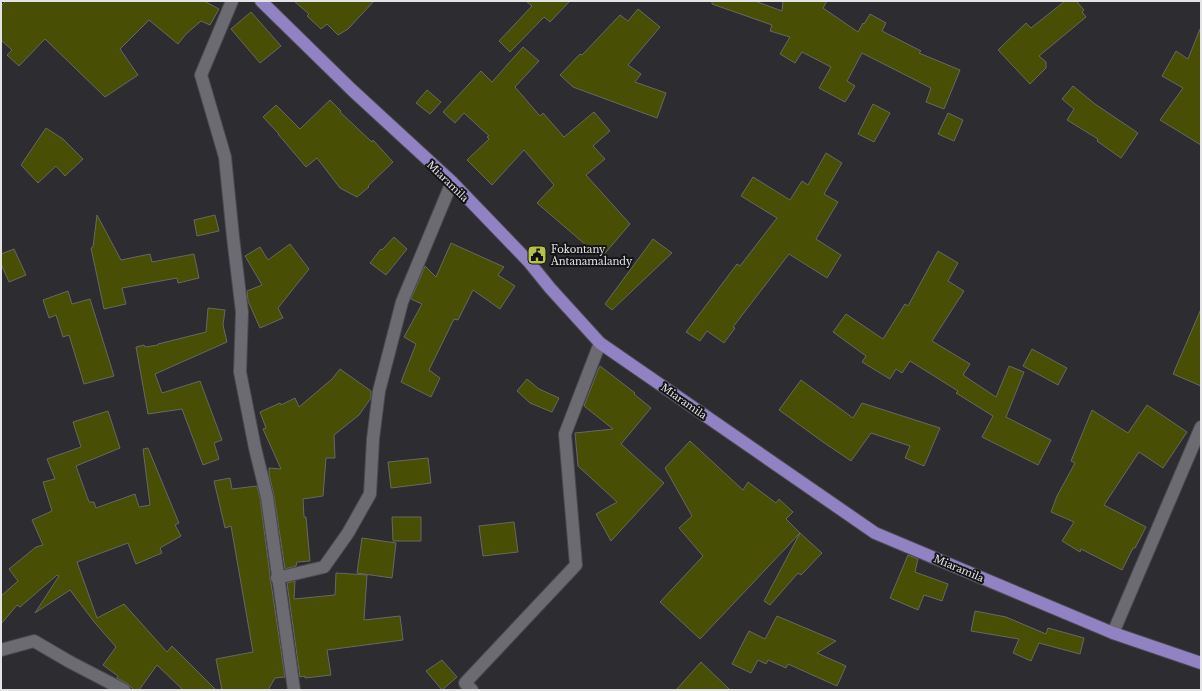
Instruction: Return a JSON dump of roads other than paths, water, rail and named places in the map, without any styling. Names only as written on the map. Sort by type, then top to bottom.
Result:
[{"type":"main road","name":"Miaramila","points":[[261,1],[352,90],[452,182],[529,262],[550,288],[600,342],[875,532],[1113,634],[1201,662]]},
{"type":"street","points":[[232,1],[201,75],[225,157],[242,312],[240,372],[255,448],[267,497],[277,578],[294,690]]},
{"type":"street","points":[[277,578],[324,567],[348,533],[370,494],[373,439],[379,391],[402,302],[452,182]]},
{"type":"street","points":[[472,690],[465,683],[576,565],[565,434],[600,342]]},
{"type":"street","points":[[1113,634],[1201,427]]},
{"type":"street","points":[[1,650],[34,641],[70,662],[124,690]]},
{"type":"place","name":"Fokontany Antanamalandy","points":[[537,255]]}]
